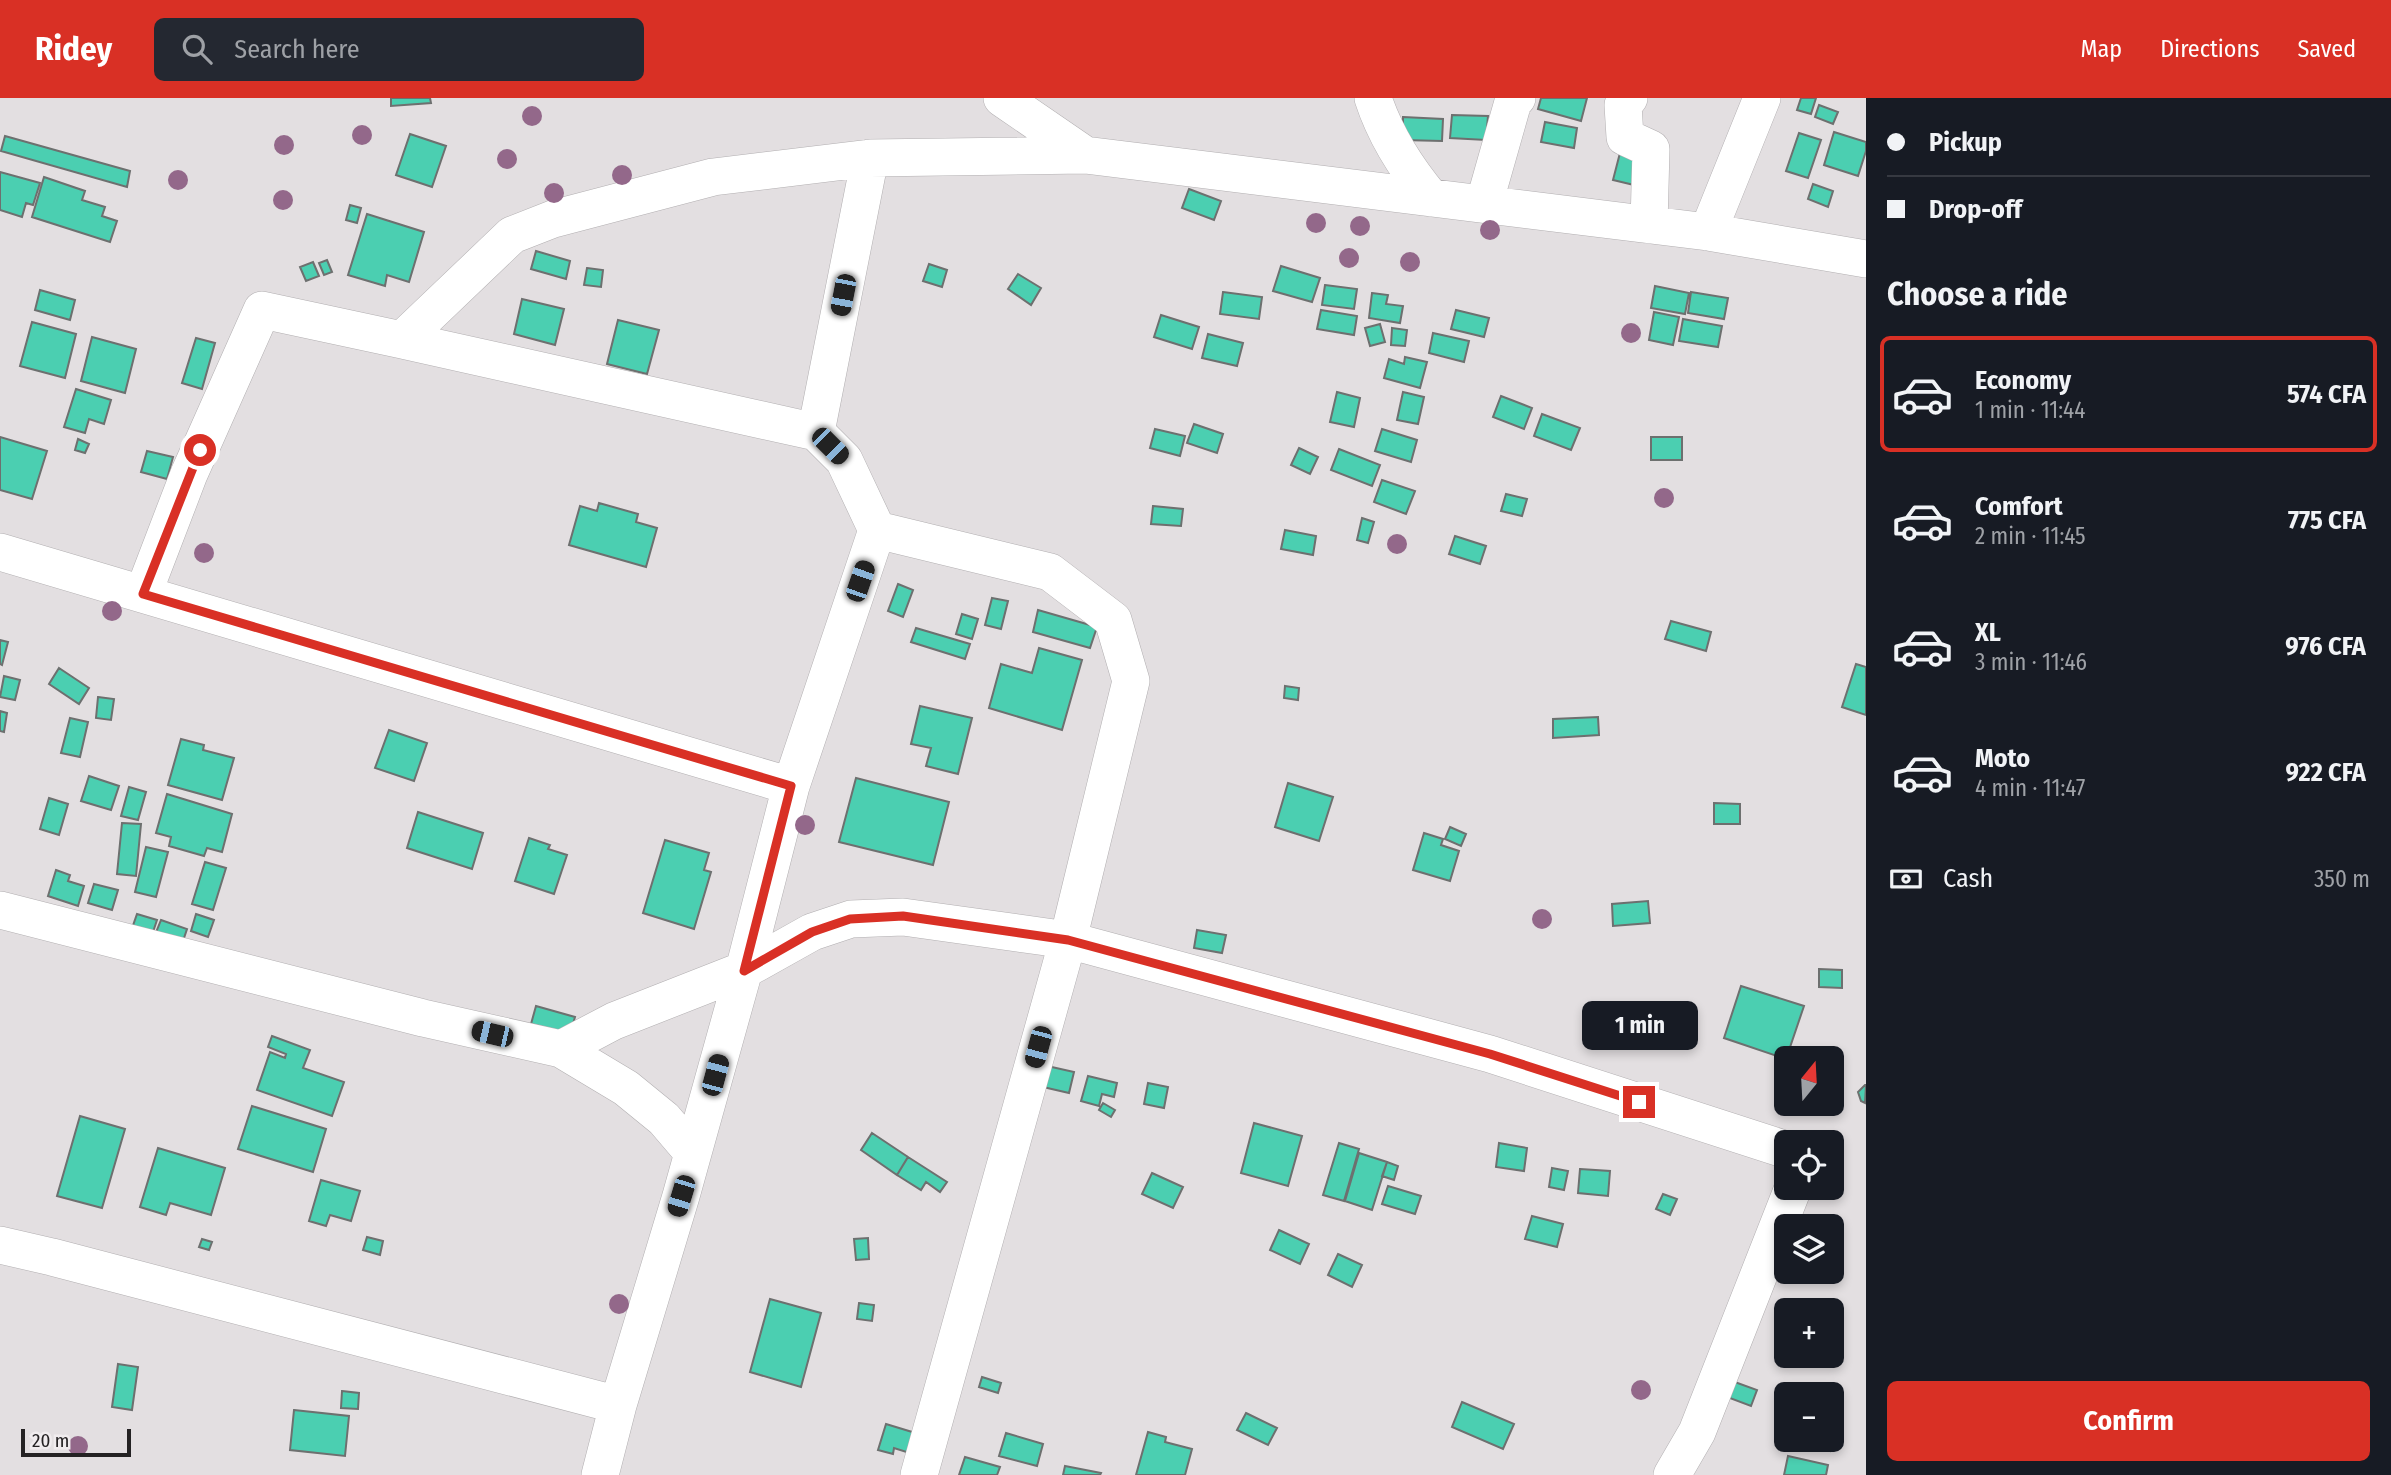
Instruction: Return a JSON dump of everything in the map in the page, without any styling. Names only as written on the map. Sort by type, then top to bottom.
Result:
[{"type":"street","points":[[1002,98],[1085,155]]},
{"type":"street","points":[[1373,98],[1381,121],[1409,172],[1431,198]]},
{"type":"street","points":[[1484,204],[1513,102],[1517,98]]},
{"type":"street","points":[[1629,98],[1622,105],[1625,137],[1651,149],[1649,225]]},
{"type":"street","points":[[1708,232],[1762,98]]},
{"type":"street","points":[[402,340],[512,235],[552,219],[713,177],[870,158],[1085,155],[1708,232],[1866,259]]},
{"type":"street","points":[[816,432],[870,158]]},
{"type":"street","points":[[143,594],[190,474],[261,310],[816,432],[844,460],[877,530],[791,786],[744,971],[600,1475]]},
{"type":"street","points":[[877,530],[1050,572],[1113,620],[1131,681],[1068,940],[919,1475]]},
{"type":"street","points":[[0,552],[791,786]]},
{"type":"street","points":[[0,910],[423,1018],[561,1049],[626,1088],[664,1119],[693,1153]]},
{"type":"street","points":[[561,1049],[614,1021],[744,971],[812,932],[850,919],[903,916],[1068,940],[1490,1054],[1774,1146]]},
{"type":"street","points":[[1672,1475],[1697,1432],[1788,1200]]},
{"type":"street","points":[[0,1245],[618,1405]]},
{"type":"building","points":[[391,98],[430,98],[431,103],[391,106]]},
{"type":"building","points":[[1541,98],[1587,98],[1581,121],[1538,109]]},
{"type":"building","points":[[1801,98],[1816,98],[1811,114],[1797,110]]},
{"type":"building","points":[[1819,105],[1838,112],[1833,124],[1815,117]]},
{"type":"building","points":[[1452,115],[1488,116],[1486,140],[1450,138]]},
{"type":"building","points":[[1403,117],[1443,119],[1442,141],[1403,140]]},
{"type":"building","points":[[1545,122],[1577,128],[1574,148],[1541,142]]},
{"type":"building","points":[[1834,132],[1866,142],[1858,176],[1824,165]]},
{"type":"building","points":[[1799,133],[1821,140],[1808,178],[1786,171]]},
{"type":"building","points":[[410,134],[446,146],[432,187],[396,175]]},
{"type":"building","points":[[5,136],[130,171],[127,187],[1,151]]},
{"type":"building","points":[[1621,149],[1642,155],[1634,185],[1613,180]]},
{"type":"building","points":[[0,172],[40,183],[33,205],[26,203],[22,217],[0,210]]},
{"type":"building","points":[[44,177],[85,191],[82,200],[105,207],[102,216],[117,221],[110,242],[32,217]]},
{"type":"building","points":[[1813,184],[1833,191],[1828,207],[1808,199]]},
{"type":"building","points":[[1189,189],[1221,201],[1214,220],[1182,208]]},
{"type":"building","points":[[350,205],[361,208],[357,223],[346,220]]},
{"type":"building","points":[[367,214],[424,232],[409,282],[387,275],[385,286],[348,275]]},
{"type":"building","points":[[536,251],[570,261],[566,279],[531,269]]},
{"type":"building","points":[[327,260],[332,272],[324,275],[319,263]]},
{"type":"building","points":[[313,262],[319,276],[306,281],[300,267]]},
{"type":"building","points":[[929,264],[947,270],[942,287],[923,281]]},
{"type":"building","points":[[1281,266],[1320,278],[1312,302],[1273,291]]},
{"type":"building","points":[[587,268],[603,270],[601,287],[584,285]]},
{"type":"building","points":[[1018,274],[1041,288],[1031,305],[1008,289]]},
{"type":"building","points":[[1325,285],[1357,289],[1354,309],[1322,305]]},
{"type":"building","points":[[1655,286],[1689,293],[1685,314],[1651,308]]},
{"type":"building","points":[[40,290],[75,300],[70,320],[35,310]]},
{"type":"building","points":[[1223,292],[1262,297],[1259,319],[1220,314]]},
{"type":"building","points":[[1691,292],[1728,298],[1724,319],[1688,313]]},
{"type":"building","points":[[1372,293],[1388,295],[1386,304],[1403,306],[1400,323],[1369,318]]},
{"type":"building","points":[[522,299],[564,309],[555,345],[514,334]]},
{"type":"building","points":[[1321,310],[1357,316],[1354,335],[1317,329]]},
{"type":"building","points":[[1456,310],[1489,318],[1484,337],[1451,329]]},
{"type":"building","points":[[1654,312],[1679,317],[1673,345],[1649,340]]},
{"type":"building","points":[[1161,315],[1199,327],[1192,349],[1154,337]]},
{"type":"building","points":[[1683,319],[1722,326],[1718,347],[1679,341]]},
{"type":"building","points":[[618,320],[659,330],[647,374],[607,364]]},
{"type":"building","points":[[32,322],[76,334],[65,378],[20,366]]},
{"type":"building","points":[[1380,324],[1385,342],[1370,346],[1365,328]]},
{"type":"building","points":[[1392,328],[1407,330],[1405,346],[1391,345]]},
{"type":"building","points":[[1433,333],[1469,341],[1464,362],[1429,353]]},
{"type":"building","points":[[1208,334],[1243,343],[1237,366],[1202,358]]},
{"type":"building","points":[[92,337],[136,349],[125,393],[81,381]]},
{"type":"building","points":[[196,338],[215,343],[202,389],[182,383]]},
{"type":"building","points":[[1405,357],[1427,362],[1420,388],[1384,378],[1389,359],[1404,364]]},
{"type":"building","points":[[76,389],[111,400],[104,424],[89,419],[85,433],[64,427]]},
{"type":"building","points":[[1337,392],[1360,398],[1354,427],[1330,422]]},
{"type":"building","points":[[1403,392],[1424,397],[1418,424],[1397,420]]},
{"type":"building","points":[[1501,396],[1532,408],[1524,429],[1493,417]]},
{"type":"building","points":[[1542,414],[1580,428],[1571,450],[1534,436]]},
{"type":"building","points":[[1194,424],[1223,434],[1217,453],[1187,443]]},
{"type":"building","points":[[1155,429],[1185,436],[1180,456],[1150,448]]},
{"type":"building","points":[[1382,429],[1417,440],[1411,462],[1375,451]]},
{"type":"building","points":[[0,437],[47,451],[32,499],[0,490]]},
{"type":"building","points":[[1651,437],[1682,437],[1682,460],[1651,460]]},
{"type":"building","points":[[78,439],[89,444],[85,453],[75,450]]},
{"type":"building","points":[[1299,448],[1318,457],[1310,474],[1291,465]]},
{"type":"building","points":[[1339,449],[1380,465],[1372,486],[1331,470]]},
{"type":"building","points":[[147,451],[173,457],[167,479],[141,472]]},
{"type":"building","points":[[1382,480],[1415,491],[1406,514],[1374,502]]},
{"type":"building","points":[[1506,494],[1527,499],[1522,516],[1501,511]]},
{"type":"building","points":[[599,503],[638,514],[636,522],[657,528],[646,567],[569,545],[580,506],[597,511]]},
{"type":"building","points":[[1153,506],[1183,509],[1181,526],[1151,524]]},
{"type":"building","points":[[1362,518],[1374,522],[1368,543],[1357,540]]},
{"type":"building","points":[[1285,530],[1316,536],[1313,555],[1281,549]]},
{"type":"building","points":[[1455,536],[1486,546],[1480,564],[1449,554]]},
{"type":"building","points":[[898,584],[913,590],[903,617],[888,611]]},
{"type":"building","points":[[992,598],[1008,601],[1001,629],[985,625]]},
{"type":"building","points":[[1038,610],[1097,627],[1090,648],[1033,632]]},
{"type":"building","points":[[962,614],[978,619],[972,639],[956,634]]},
{"type":"building","points":[[1671,621],[1711,632],[1706,651],[1665,639]]},
{"type":"building","points":[[916,628],[970,644],[965,659],[911,642]]},
{"type":"building","points":[[0,640],[8,642],[2,665],[0,664]]},
{"type":"building","points":[[1039,648],[1082,660],[1062,730],[989,708],[1001,664],[1032,673]]},
{"type":"building","points":[[1856,664],[1866,667],[1866,715],[1842,707]]},
{"type":"building","points":[[59,668],[89,688],[79,704],[49,684]]},
{"type":"building","points":[[4,676],[20,680],[15,700],[0,697]]},
{"type":"building","points":[[1285,686],[1299,688],[1298,700],[1284,698]]},
{"type":"building","points":[[98,697],[114,699],[111,720],[96,718]]},
{"type":"building","points":[[920,706],[972,718],[958,774],[926,766],[931,748],[911,744]]},
{"type":"building","points":[[0,711],[7,713],[4,732],[0,731]]},
{"type":"building","points":[[1598,717],[1599,735],[1553,738],[1553,719]]},
{"type":"building","points":[[70,718],[88,722],[80,757],[61,753]]},
{"type":"building","points":[[389,730],[427,743],[414,781],[375,768]]},
{"type":"building","points":[[181,739],[204,745],[203,750],[234,758],[222,800],[168,785]]},
{"type":"building","points":[[89,776],[119,786],[111,810],[81,801]]},
{"type":"building","points":[[856,778],[949,802],[933,865],[839,842]]},
{"type":"building","points":[[1288,783],[1333,797],[1319,841],[1275,827]]},
{"type":"building","points":[[129,787],[146,792],[138,820],[121,816]]},
{"type":"building","points":[[167,794],[232,814],[222,852],[207,848],[204,856],[169,846],[171,837],[156,833]]},
{"type":"building","points":[[49,798],[68,804],[59,835],[40,829]]},
{"type":"building","points":[[1714,803],[1740,804],[1740,824],[1714,824]]},
{"type":"building","points":[[418,812],[483,833],[472,869],[407,848]]},
{"type":"building","points":[[122,823],[141,824],[136,876],[117,874]]},
{"type":"building","points":[[1450,827],[1466,834],[1461,846],[1445,839]]},
{"type":"building","points":[[1424,833],[1443,839],[1441,845],[1459,851],[1450,881],[1413,870]]},
{"type":"building","points":[[529,838],[550,845],[548,849],[567,855],[554,894],[515,881]]},
{"type":"building","points":[[665,840],[709,853],[704,870],[711,872],[694,929],[643,913]]},
{"type":"building","points":[[146,847],[168,852],[156,897],[135,892]]},
{"type":"building","points":[[205,862],[226,868],[213,910],[192,904]]},
{"type":"building","points":[[56,870],[70,875],[68,881],[84,886],[78,906],[48,896]]},
{"type":"building","points":[[94,884],[118,890],[112,910],[88,903]]},
{"type":"building","points":[[1648,901],[1650,923],[1613,926],[1612,904]]},
{"type":"building","points":[[137,914],[157,920],[149,944],[129,937]]},
{"type":"building","points":[[196,914],[214,920],[208,937],[191,931]]},
{"type":"building","points":[[161,920],[187,929],[182,944],[155,935]]},
{"type":"building","points":[[1197,930],[1226,935],[1222,953],[1194,948]]},
{"type":"building","points":[[1819,969],[1842,970],[1842,988],[1819,987]]},
{"type":"building","points":[[1741,986],[1804,1006],[1790,1046],[1774,1046],[1774,1055],[1724,1038]]},
{"type":"building","points":[[536,1006],[575,1017],[570,1034],[531,1024]]},
{"type":"building","points":[[272,1036],[310,1050],[303,1068],[344,1082],[332,1116],[257,1090],[270,1052],[285,1058],[286,1054],[268,1047]]},
{"type":"building","points":[[1034,1063],[1074,1072],[1069,1093],[1030,1084]]},
{"type":"building","points":[[1088,1076],[1117,1083],[1114,1097],[1102,1094],[1099,1106],[1081,1101]]},
{"type":"building","points":[[1148,1083],[1168,1087],[1164,1108],[1144,1104]]},
{"type":"building","points":[[1865,1085],[1865,1103],[1861,1101],[1858,1092]]},
{"type":"building","points":[[1103,1103],[1115,1110],[1111,1117],[1099,1110]]},
{"type":"building","points":[[252,1106],[326,1129],[313,1172],[238,1149]]},
{"type":"building","points":[[80,1116],[125,1129],[102,1208],[57,1196]]},
{"type":"building","points":[[1254,1123],[1302,1136],[1288,1186],[1241,1173]]},
{"type":"building","points":[[872,1133],[908,1157],[897,1175],[861,1150]]},
{"type":"building","points":[[1339,1143],[1359,1149],[1344,1201],[1323,1195]]},
{"type":"building","points":[[1499,1143],[1527,1148],[1524,1171],[1496,1167]]},
{"type":"building","points":[[158,1148],[225,1168],[211,1215],[170,1203],[166,1215],[140,1207]]},
{"type":"building","points":[[1359,1153],[1387,1162],[1372,1210],[1345,1201]]},
{"type":"building","points":[[908,1157],[947,1182],[940,1192],[926,1182],[921,1190],[897,1175]]},
{"type":"building","points":[[1387,1162],[1398,1166],[1394,1180],[1382,1176]]},
{"type":"building","points":[[1552,1168],[1568,1171],[1564,1190],[1549,1187]]},
{"type":"building","points":[[1580,1169],[1610,1171],[1608,1196],[1578,1193]]},
{"type":"building","points":[[1152,1173],[1183,1187],[1173,1208],[1142,1194]]},
{"type":"building","points":[[321,1180],[360,1191],[351,1221],[330,1215],[326,1226],[309,1221]]},
{"type":"building","points":[[1388,1186],[1421,1196],[1415,1214],[1382,1204]]},
{"type":"building","points":[[1663,1194],[1677,1199],[1670,1215],[1656,1209]]},
{"type":"building","points":[[1532,1216],[1563,1224],[1557,1247],[1525,1239]]},
{"type":"building","points":[[1279,1230],[1309,1244],[1300,1264],[1270,1250]]},
{"type":"building","points":[[367,1237],[383,1241],[380,1255],[363,1250]]},
{"type":"building","points":[[868,1238],[869,1259],[856,1260],[854,1239]]},
{"type":"building","points":[[202,1239],[212,1242],[209,1250],[199,1247]]},
{"type":"building","points":[[1338,1254],[1362,1265],[1352,1287],[1328,1275]]},
{"type":"building","points":[[770,1299],[821,1313],[801,1387],[750,1372]]},
{"type":"building","points":[[859,1303],[874,1305],[872,1321],[857,1319]]},
{"type":"building","points":[[118,1364],[138,1367],[132,1410],[112,1407]]},
{"type":"building","points":[[982,1377],[1001,1383],[998,1393],[979,1387]]},
{"type":"building","points":[[1732,1381],[1757,1390],[1751,1406],[1727,1397]]},
{"type":"building","points":[[342,1391],[359,1393],[358,1409],[341,1408]]},
{"type":"building","points":[[1462,1402],[1514,1424],[1503,1449],[1452,1427]]},
{"type":"building","points":[[294,1410],[349,1416],[345,1456],[290,1450]]},
{"type":"building","points":[[1246,1413],[1277,1428],[1268,1445],[1237,1430]]},
{"type":"building","points":[[886,1424],[922,1435],[916,1455],[894,1448],[893,1454],[878,1450]]},
{"type":"building","points":[[1148,1432],[1166,1437],[1165,1442],[1192,1449],[1185,1475],[1136,1475]]},
{"type":"building","points":[[1006,1433],[1043,1444],[1037,1466],[999,1456]]},
{"type":"building","points":[[1788,1456],[1828,1465],[1826,1475],[1784,1475]]},
{"type":"building","points":[[965,1457],[1000,1467],[997,1475],[959,1475]]},
{"type":"building","points":[[1065,1466],[1101,1473],[1063,1475]]},
{"type":"route","points":[[200,450],[143,594],[791,786],[744,971],[812,932],[850,919],[903,916],[1068,940],[1490,1054],[1639,1102]]}]
